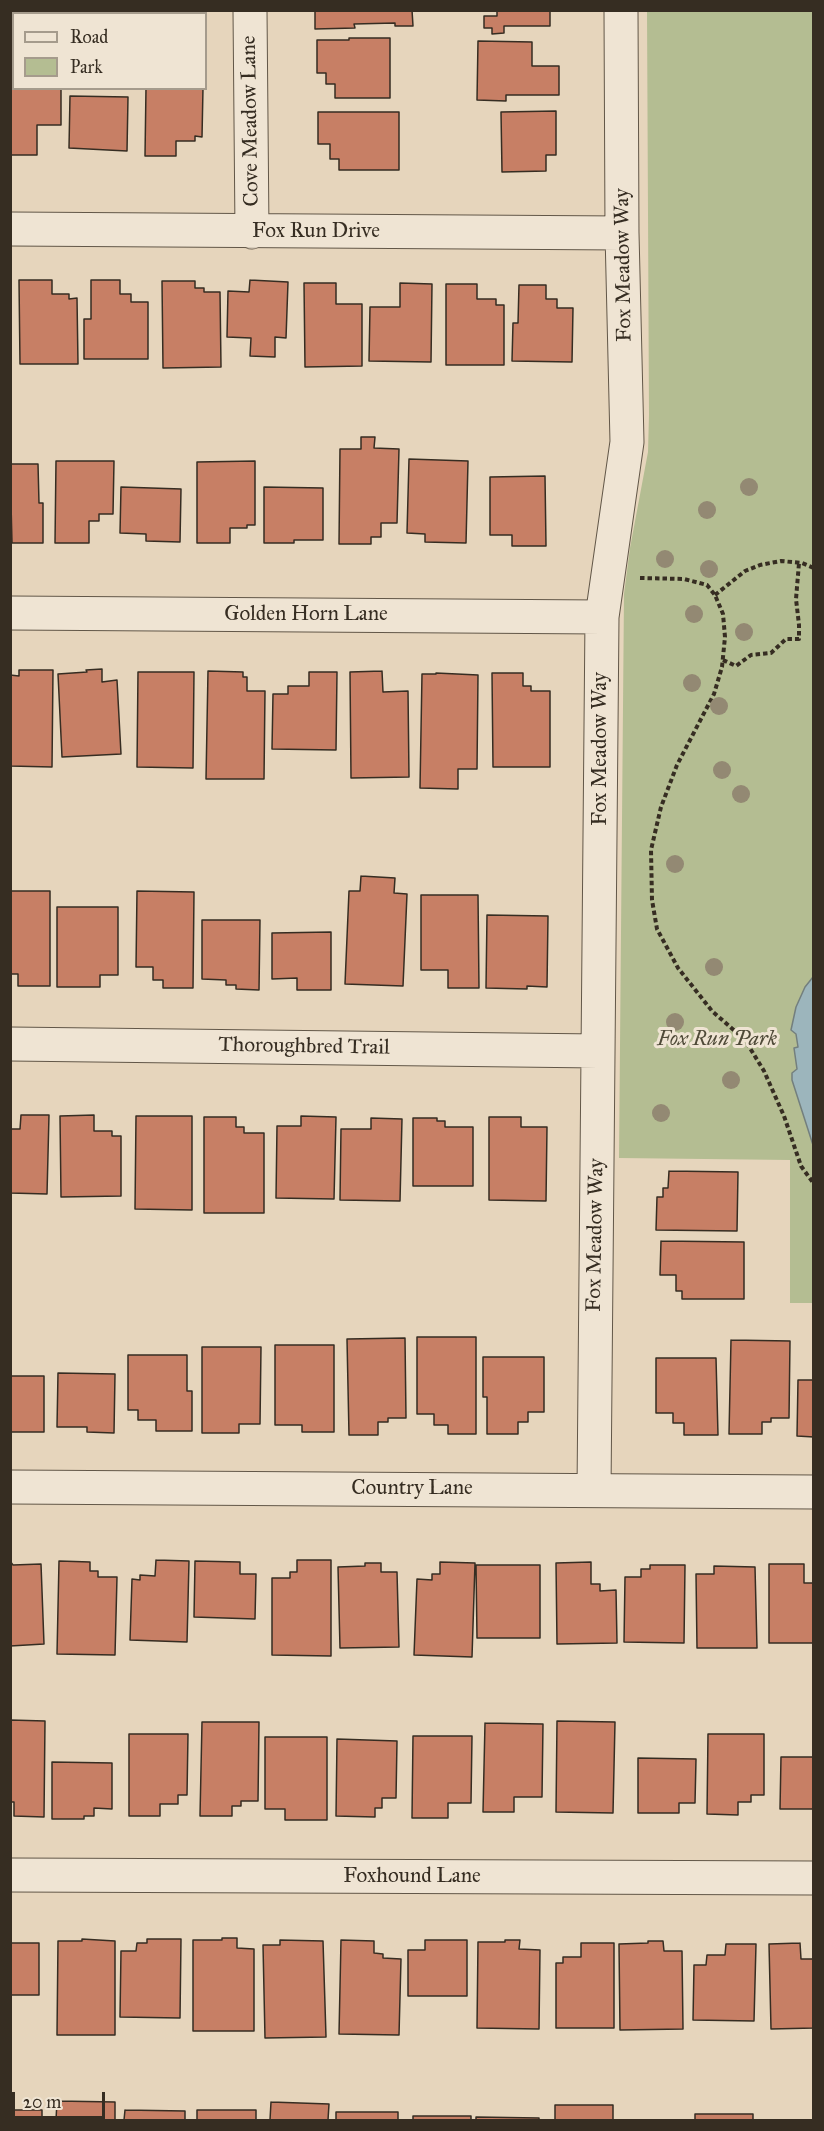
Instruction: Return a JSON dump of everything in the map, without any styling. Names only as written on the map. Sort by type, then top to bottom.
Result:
[{"type":"street","name":"Cove Meadow Lane","points":[[250,10],[252,232]]},
{"type":"street","name":"Fox Meadow Way","points":[[594,1490],[602,617],[627,442],[622,233],[621,10]]},
{"type":"street","name":"Fox Run Drive","points":[[10,229],[622,233]]},
{"type":"street","name":"Golden Horn Lane","points":[[10,613],[602,617]]},
{"type":"street","name":"Thoroughbred Trail","points":[[10,1044],[598,1051]]},
{"type":"street","name":"Country Lane","points":[[10,1487],[813,1492]]},
{"type":"street","name":"Foxhound Lane","points":[[10,1875],[813,1878]]},
{"type":"path","points":[[715,595],[745,571],[760,565],[781,561],[799,563],[813,568]]},
{"type":"path","points":[[723,660],[736,666],[751,655],[771,652],[786,639],[799,639],[800,625],[796,599],[799,563]]},
{"type":"path","points":[[608,576],[684,579],[707,585],[715,595],[723,614],[725,637],[723,660],[714,694],[677,765],[661,807],[651,850],[651,900],[657,929],[678,968],[712,1011],[745,1040],[764,1071],[784,1116],[801,1166],[813,1184]]},
{"type":"green space","name":"Fox Run Park","points":[[647,11],[813,11],[813,1303],[790,1303],[790,1160],[619,1158],[624,594],[648,452],[649,415]]},
{"type":"water","points":[[813,977],[813,1145],[792,1080],[792,1073],[797,1069],[794,1048],[798,1047],[796,1034],[791,1030],[796,1007],[805,987]]},
{"type":"building","points":[[315,10],[412,10],[413,26],[395,26],[395,23],[354,24],[355,28],[315,29]]},
{"type":"building","points":[[497,10],[550,10],[550,26],[504,26],[504,33],[492,34],[492,28],[484,28],[484,16],[497,16]]},
{"type":"building","points":[[349,38],[390,38],[390,98],[335,98],[335,84],[326,84],[326,73],[317,73],[317,40],[349,40]]},
{"type":"building","points":[[478,41],[532,42],[532,66],[559,66],[559,95],[506,95],[506,101],[477,100]]},
{"type":"building","points":[[10,71],[12,71],[12,90],[61,90],[61,125],[37,125],[37,155],[10,155]]},
{"type":"building","points":[[146,90],[203,90],[202,137],[195,136],[195,141],[176,141],[176,156],[145,156]]},
{"type":"building","points":[[70,96],[128,97],[127,151],[69,148]]},
{"type":"building","points":[[556,111],[556,155],[546,155],[546,171],[502,172],[501,112]]},
{"type":"building","points":[[318,112],[399,112],[399,170],[339,170],[339,159],[330,159],[330,144],[318,144]]},
{"type":"building","points":[[19,280],[52,280],[52,294],[69,294],[69,299],[77,298],[78,364],[20,364]]},
{"type":"building","points":[[91,280],[120,280],[120,294],[131,294],[131,302],[148,302],[148,359],[84,359],[84,319],[91,319]]},
{"type":"building","points":[[250,280],[288,282],[286,338],[275,337],[275,357],[250,356],[251,338],[227,337],[228,291],[249,292]]},
{"type":"building","points":[[162,281],[195,281],[195,288],[204,288],[204,292],[220,292],[221,367],[163,368]]},
{"type":"building","points":[[304,283],[336,283],[336,304],[362,304],[362,366],[305,367]]},
{"type":"building","points":[[400,283],[432,284],[431,362],[369,361],[370,307],[400,307]]},
{"type":"building","points":[[446,284],[477,284],[477,299],[496,299],[496,305],[504,305],[504,365],[446,365]]},
{"type":"building","points":[[519,285],[546,285],[546,299],[557,299],[557,308],[573,308],[572,362],[512,361],[513,323],[518,323]]},
{"type":"building","points":[[361,437],[375,437],[374,448],[399,449],[397,523],[381,523],[381,537],[371,537],[371,544],[339,544],[340,449],[361,449]]},
{"type":"building","points":[[409,459],[468,461],[466,543],[425,542],[425,534],[407,533]]},
{"type":"building","points":[[56,461],[114,461],[113,514],[99,514],[99,521],[89,521],[89,543],[55,543]]},
{"type":"building","points":[[255,461],[255,525],[247,525],[247,528],[230,528],[230,543],[197,543],[197,462]]},
{"type":"building","points":[[10,464],[38,464],[39,503],[43,503],[43,543],[12,543]]},
{"type":"building","points":[[545,476],[546,546],[512,546],[512,535],[490,535],[490,477]]},
{"type":"building","points":[[121,487],[181,489],[180,542],[146,541],[146,534],[120,533]]},
{"type":"building","points":[[264,487],[323,488],[323,540],[264,543]]},
{"type":"building","points":[[102,669],[102,682],[117,680],[121,754],[62,757],[58,674]]},
{"type":"building","points":[[19,670],[53,670],[52,767],[10,766],[10,675],[19,676]]},
{"type":"building","points":[[208,671],[243,672],[243,677],[247,677],[247,691],[265,691],[264,779],[206,779]]},
{"type":"building","points":[[382,671],[383,692],[408,691],[409,777],[351,778],[350,672]]},
{"type":"building","points":[[138,672],[194,672],[193,768],[137,767]]},
{"type":"building","points":[[309,672],[337,672],[336,750],[272,749],[273,694],[288,694],[288,686],[309,686]]},
{"type":"building","points":[[492,673],[523,673],[523,686],[531,686],[531,691],[550,691],[550,767],[493,767]]},
{"type":"building","points":[[422,674],[478,675],[477,769],[458,769],[458,789],[420,788]]},
{"type":"building","points":[[361,876],[395,878],[394,893],[407,894],[403,986],[345,984],[349,891],[360,891]]},
{"type":"building","points":[[10,891],[50,891],[50,986],[18,986],[18,974],[11,974]]},
{"type":"building","points":[[137,891],[194,892],[193,988],[163,988],[163,980],[153,980],[153,967],[136,967]]},
{"type":"building","points":[[421,895],[478,895],[479,988],[448,988],[448,970],[421,970]]},
{"type":"building","points":[[57,907],[118,907],[118,975],[100,975],[100,987],[57,987]]},
{"type":"building","points":[[487,915],[548,916],[547,987],[486,988]]},
{"type":"building","points":[[202,920],[260,920],[259,990],[236,989],[236,985],[226,985],[226,980],[202,979]]},
{"type":"building","points":[[331,932],[331,990],[297,990],[297,978],[272,979],[272,933]]},
{"type":"building","points":[[21,1115],[49,1115],[47,1194],[10,1193],[10,1129],[20,1129]]},
{"type":"building","points":[[94,1115],[94,1131],[112,1131],[112,1136],[121,1136],[121,1196],[61,1197],[60,1116]]},
{"type":"building","points":[[136,1116],[192,1116],[192,1210],[135,1209]]},
{"type":"building","points":[[301,1116],[336,1117],[334,1199],[276,1198],[277,1126],[301,1126]]},
{"type":"building","points":[[204,1117],[236,1117],[236,1127],[244,1127],[244,1133],[264,1133],[264,1213],[204,1213]]},
{"type":"building","points":[[489,1117],[521,1117],[521,1127],[547,1127],[546,1201],[489,1200]]},
{"type":"building","points":[[371,1118],[402,1119],[400,1201],[340,1200],[341,1129],[371,1129]]},
{"type":"building","points":[[413,1118],[437,1118],[437,1121],[445,1121],[445,1127],[473,1127],[473,1186],[413,1186]]},
{"type":"building","points":[[669,1171],[738,1172],[737,1231],[656,1230],[657,1197],[663,1197],[663,1188],[668,1188]]},
{"type":"building","points":[[661,1241],[744,1242],[744,1299],[682,1299],[682,1291],[676,1291],[676,1275],[660,1275]]},
{"type":"building","points":[[417,1337],[476,1337],[476,1434],[448,1434],[448,1425],[434,1425],[434,1414],[417,1414]]},
{"type":"building","points":[[405,1338],[406,1418],[388,1418],[388,1422],[378,1422],[378,1435],[349,1435],[347,1339]]},
{"type":"building","points":[[731,1340],[790,1341],[789,1418],[771,1418],[771,1422],[762,1422],[762,1434],[729,1434]]},
{"type":"building","points":[[275,1345],[334,1345],[334,1432],[302,1432],[302,1425],[275,1425]]},
{"type":"building","points":[[202,1347],[261,1347],[260,1424],[239,1424],[239,1433],[202,1433]]},
{"type":"building","points":[[128,1355],[187,1355],[187,1391],[192,1391],[192,1431],[156,1431],[156,1420],[138,1420],[138,1410],[128,1410]]},
{"type":"building","points":[[483,1357],[544,1357],[544,1412],[528,1412],[528,1422],[518,1422],[518,1434],[487,1434],[487,1397],[483,1397]]},
{"type":"building","points":[[656,1358],[716,1358],[718,1435],[684,1435],[684,1423],[673,1423],[673,1413],[656,1413]]},
{"type":"building","points":[[58,1373],[115,1374],[114,1433],[87,1432],[87,1427],[57,1427]]},
{"type":"building","points":[[10,1376],[44,1376],[44,1432],[10,1432]]},
{"type":"building","points":[[798,1380],[814,1380],[814,1437],[797,1436]]},
{"type":"building","points":[[156,1560],[189,1561],[187,1642],[130,1640],[132,1579],[140,1580],[140,1575],[155,1576]]},
{"type":"building","points":[[297,1560],[331,1560],[331,1656],[272,1655],[272,1578],[290,1578],[290,1572],[297,1572]]},
{"type":"building","points":[[10,1561],[13,1565],[41,1564],[44,1644],[10,1646]]},
{"type":"building","points":[[59,1561],[90,1562],[90,1571],[98,1571],[98,1577],[117,1577],[115,1655],[57,1654]]},
{"type":"building","points":[[195,1561],[240,1562],[240,1574],[256,1574],[255,1619],[194,1617]]},
{"type":"building","points":[[440,1562],[475,1563],[472,1657],[414,1655],[417,1579],[432,1580],[432,1574],[440,1574]]},
{"type":"building","points":[[591,1562],[591,1584],[600,1584],[600,1591],[616,1590],[617,1643],[557,1644],[556,1563]]},
{"type":"building","points":[[365,1563],[381,1563],[381,1572],[397,1572],[399,1647],[340,1648],[338,1567],[365,1566]]},
{"type":"building","points":[[769,1564],[804,1564],[804,1583],[814,1583],[814,1643],[769,1643]]},
{"type":"building","points":[[476,1565],[540,1565],[540,1638],[477,1638]]},
{"type":"building","points":[[650,1565],[685,1565],[684,1643],[624,1642],[625,1577],[641,1577],[641,1569],[650,1569]]},
{"type":"building","points":[[714,1566],[755,1567],[757,1648],[697,1648],[696,1574],[714,1574]]},
{"type":"building","points":[[10,1720],[45,1721],[44,1817],[14,1816],[14,1802],[10,1802]]},
{"type":"building","points":[[557,1721],[615,1722],[613,1813],[556,1812]]},
{"type":"building","points":[[202,1722],[259,1722],[258,1801],[241,1801],[241,1806],[232,1806],[232,1816],[200,1816]]},
{"type":"building","points":[[485,1723],[543,1724],[542,1797],[514,1797],[514,1812],[483,1812]]},
{"type":"building","points":[[129,1734],[188,1734],[187,1795],[178,1795],[178,1804],[160,1804],[160,1816],[129,1816]]},
{"type":"building","points":[[708,1734],[764,1734],[764,1795],[751,1795],[751,1802],[738,1802],[738,1815],[707,1814]]},
{"type":"building","points":[[413,1736],[472,1736],[471,1803],[448,1803],[448,1818],[412,1818]]},
{"type":"building","points":[[265,1737],[327,1737],[327,1820],[285,1820],[285,1809],[265,1809]]},
{"type":"building","points":[[337,1739],[397,1741],[396,1798],[382,1798],[382,1808],[375,1808],[375,1817],[336,1816]]},
{"type":"building","points":[[781,1757],[814,1757],[814,1809],[780,1809]]},
{"type":"building","points":[[638,1758],[696,1759],[695,1803],[679,1803],[679,1813],[638,1813]]},
{"type":"building","points":[[52,1762],[112,1763],[112,1809],[94,1808],[94,1816],[84,1816],[84,1819],[52,1819]]},
{"type":"building","points":[[10,1937],[11,1943],[39,1943],[39,1995],[10,1995]]},
{"type":"building","points":[[222,1938],[237,1938],[237,1948],[254,1949],[254,2031],[193,2031],[193,1940],[222,1940]]},
{"type":"building","points":[[82,1939],[115,1941],[115,2035],[57,2035],[58,1941],[82,1941]]},
{"type":"building","points":[[147,1939],[181,1939],[180,2018],[120,2017],[121,1951],[136,1951],[137,1943],[147,1943]]},
{"type":"building","points":[[280,1940],[323,1941],[326,2037],[265,2038],[263,1945],[280,1945]]},
{"type":"building","points":[[341,1940],[374,1941],[374,1953],[383,1954],[383,1958],[401,1959],[399,2035],[339,2034]]},
{"type":"building","points":[[425,1940],[467,1940],[467,1996],[408,1996],[408,1950],[425,1950]]},
{"type":"building","points":[[505,1940],[520,1940],[519,1949],[540,1950],[539,2029],[477,2028],[478,1942],[505,1942]]},
{"type":"building","points":[[648,1941],[663,1941],[664,1951],[682,1951],[683,2029],[620,2030],[619,1944],[648,1943]]},
{"type":"building","points":[[581,1943],[614,1943],[614,2028],[556,2028],[556,1963],[563,1963],[563,1957],[581,1957]]},
{"type":"building","points":[[800,1943],[801,1959],[814,1959],[814,2028],[771,2029],[769,1944]]},
{"type":"building","points":[[726,1944],[756,1944],[754,2021],[693,2020],[694,1965],[706,1965],[707,1955],[725,1955]]},
{"type":"building","points":[[57,2101],[115,2102],[115,2120],[56,2120]]},
{"type":"building","points":[[271,2102],[329,2104],[328,2120],[270,2120]]},
{"type":"building","points":[[555,2105],[613,2105],[613,2120],[555,2120]]},
{"type":"building","points":[[10,2110],[42,2110],[42,2120],[10,2120]]},
{"type":"building","points":[[125,2110],[185,2111],[185,2120],[124,2120]]},
{"type":"building","points":[[197,2110],[256,2110],[256,2120],[197,2120]]},
{"type":"building","points":[[336,2112],[398,2112],[398,2120],[336,2120]]},
{"type":"building","points":[[695,2114],[753,2114],[753,2120],[695,2120]]},
{"type":"building","points":[[413,2116],[471,2116],[471,2120],[413,2120]]},
{"type":"building","points":[[476,2117],[539,2118],[539,2120],[476,2120]]}]
